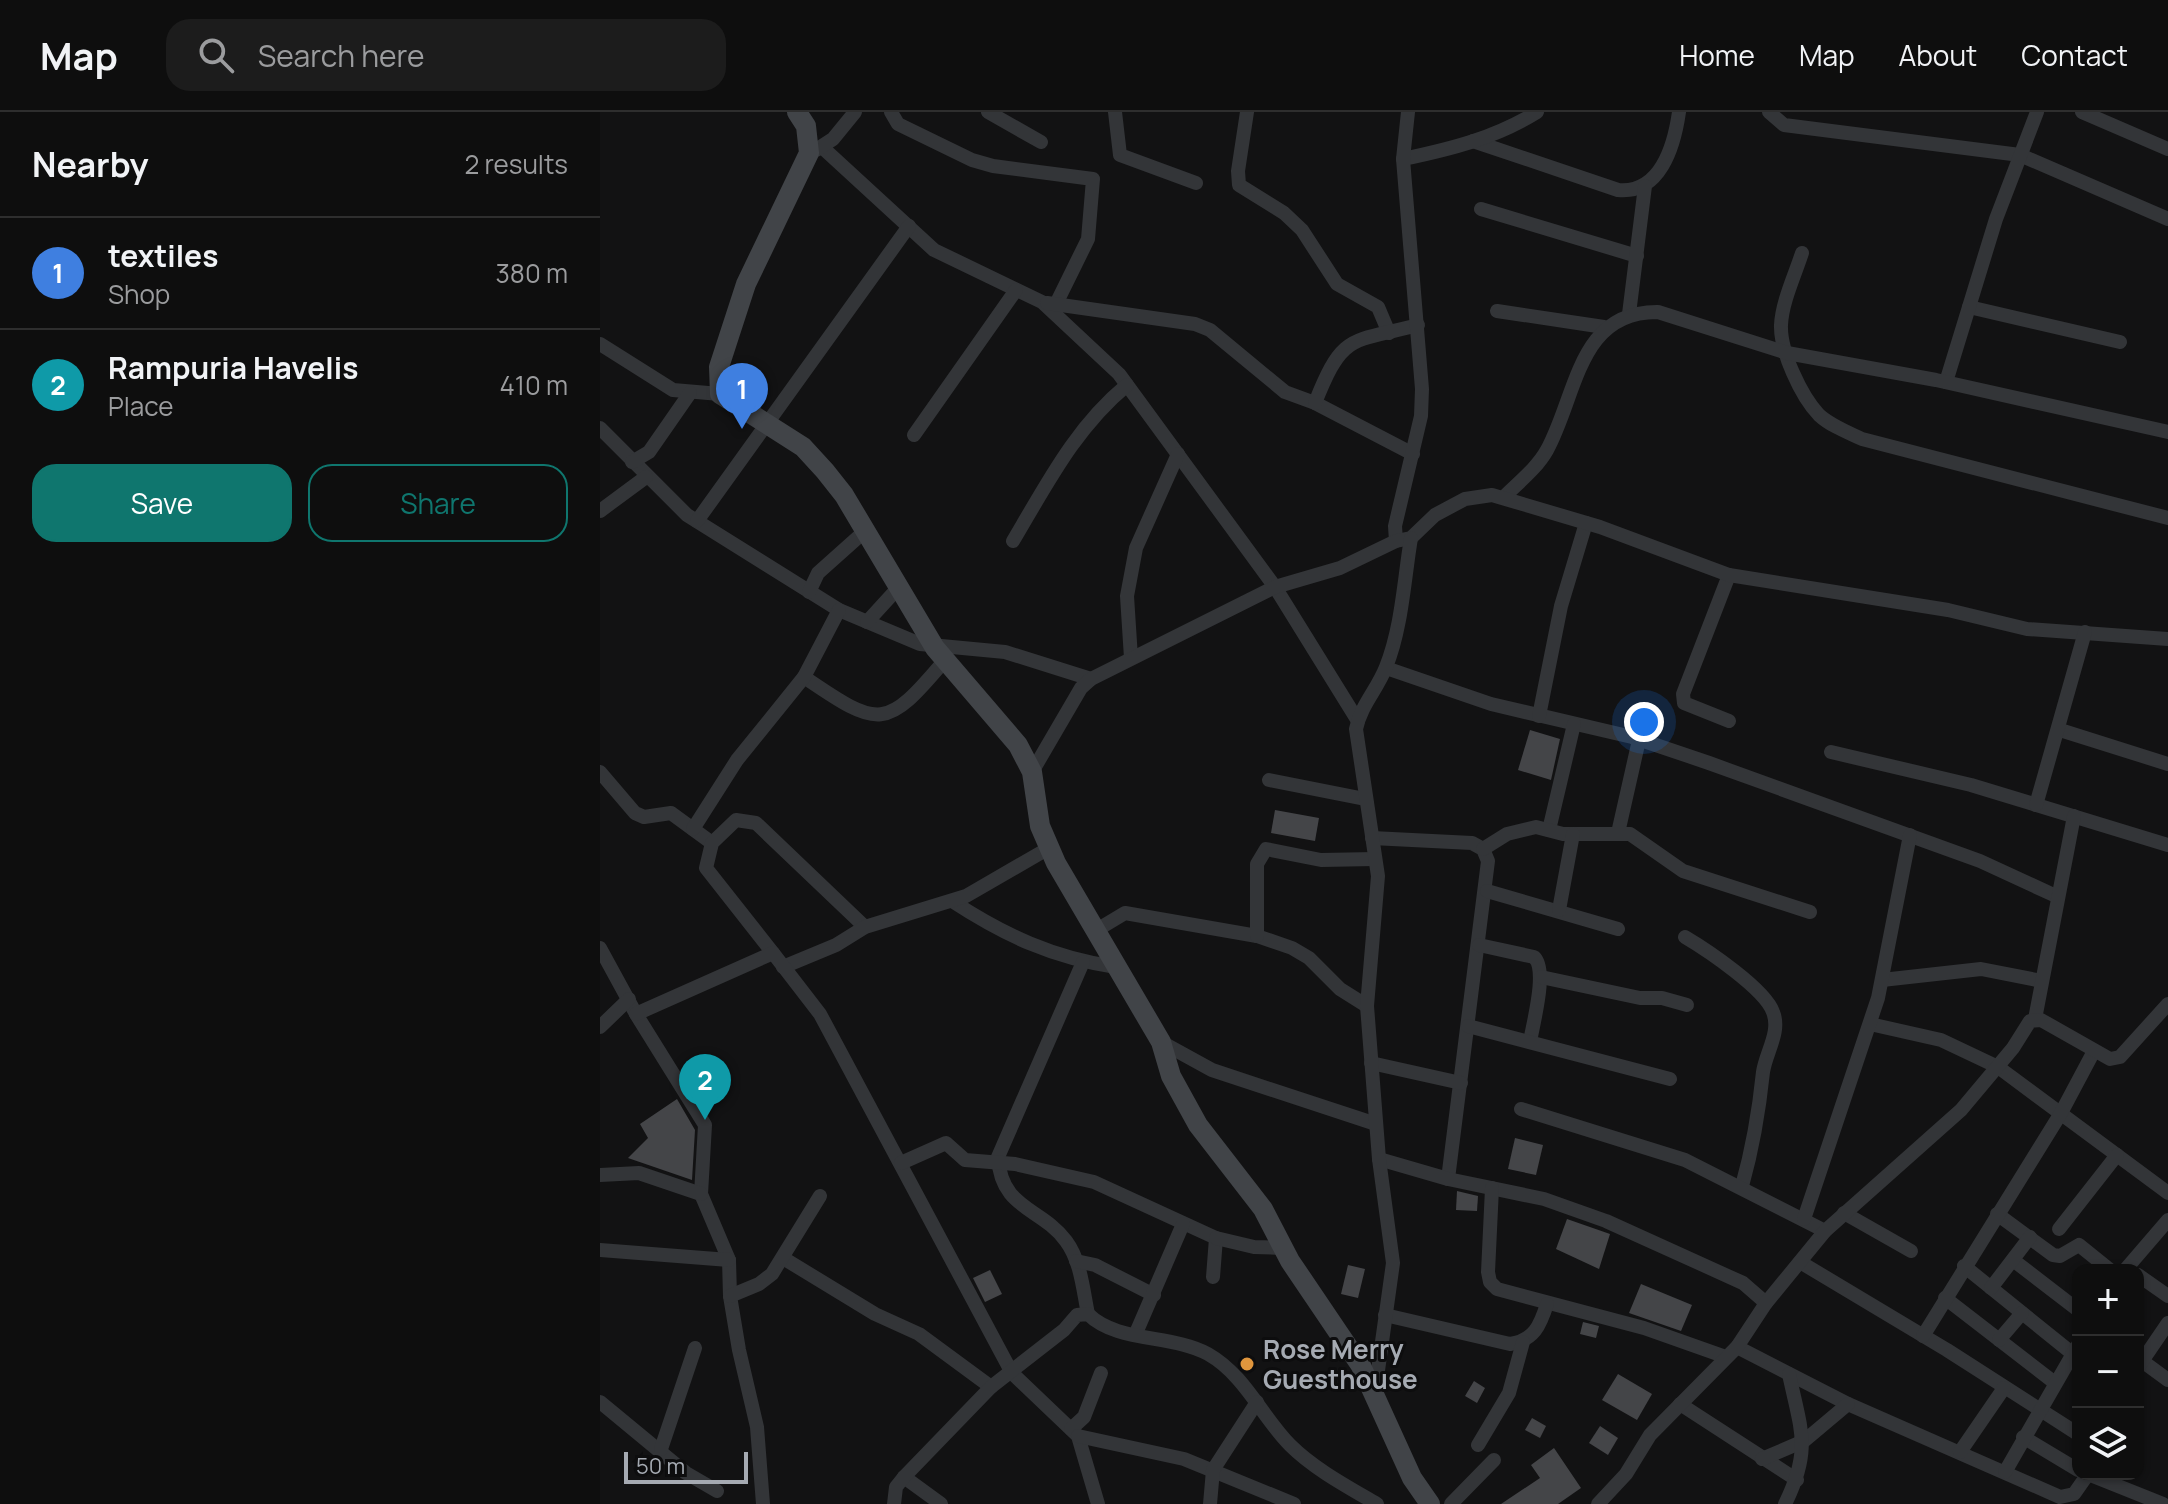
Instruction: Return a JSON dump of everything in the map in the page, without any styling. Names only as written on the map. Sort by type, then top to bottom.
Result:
[{"type":"street","points":[[797,112],[816,150],[945,258],[1049,303],[1195,324],[1210,330],[1285,392],[1315,403],[1413,454]]},
{"type":"street","points":[[720,394],[719,367],[746,284],[816,150],[855,112]]},
{"type":"street","points":[[891,112],[898,124],[972,160],[993,166],[1093,179],[1088,239],[1049,303]]},
{"type":"street","points":[[988,112],[1041,142]]},
{"type":"street","points":[[1115,112],[1120,155],[1196,183]]},
{"type":"street","points":[[1247,112],[1238,171],[1239,185],[1284,213],[1302,230],[1337,284],[1378,307],[1389,333]]},
{"type":"street","points":[[1375,1392],[1393,1263],[1379,1159],[1367,1006],[1379,893],[1357,749],[1358,721],[1386,668],[1395,639],[1404,539],[1398,510],[1413,454],[1422,389],[1403,159],[1408,112]]},
{"type":"street","points":[[1403,159],[1473,141],[1537,112]]},
{"type":"street","points":[[1473,141],[1618,190],[1633,191],[1645,186],[1660,171],[1676,133],[1679,112]]},
{"type":"street","points":[[1769,112],[1784,125],[2020,155],[2168,219]]},
{"type":"street","points":[[1946,382],[1996,219],[2037,112]]},
{"type":"street","points":[[2082,112],[2168,149]]},
{"type":"street","points":[[1629,314],[1645,186]]},
{"type":"street","points":[[1481,209],[1637,256]]},
{"type":"street","points":[[697,521],[909,226]]},
{"type":"street","points":[[1802,253],[1781,325],[1787,353],[1807,398],[1819,415],[1862,439],[2168,518]]},
{"type":"street","points":[[914,435],[1016,290]]},
{"type":"street","points":[[1049,303],[1127,385],[1275,587],[1358,721]]},
{"type":"street","points":[[1969,307],[2120,342]]},
{"type":"street","points":[[1497,311],[1604,327]]},
{"type":"street","points":[[1505,496],[1546,451],[1591,345],[1604,327],[1629,314],[1658,312],[1787,353],[1946,382],[2168,432]]},
{"type":"street","points":[[1315,403],[1336,354],[1354,342],[1418,325]]},
{"type":"street","points":[[600,344],[673,390],[720,394],[813,458],[844,495],[940,654],[1018,745],[1032,772],[1040,826],[1049,848],[1161,1042],[1171,1076],[1198,1125],[1263,1209],[1283,1248],[1361,1366],[1412,1478],[1430,1504]]},
{"type":"street","points":[[1013,541],[1074,439],[1097,410],[1127,385]]},
{"type":"street","points":[[632,462],[649,452],[690,393]]},
{"type":"street","points":[[600,428],[646,477],[697,521],[839,610],[940,654],[1005,652],[1091,679]]},
{"type":"street","points":[[1131,658],[1127,596],[1136,548],[1178,454]]},
{"type":"street","points":[[600,511],[646,477]]},
{"type":"street","points":[[1032,772],[1081,688],[1091,679],[1275,587],[1340,568],[1404,539],[1435,515],[1465,499],[1505,496],[1729,575],[1948,610],[2027,629],[2168,639]]},
{"type":"street","points":[[1539,716],[1561,606],[1586,523]]},
{"type":"street","points":[[809,592],[818,573],[865,531]]},
{"type":"street","points":[[1729,575],[1683,694],[1684,703],[1693,709],[1729,721]]},
{"type":"street","points":[[867,622],[898,588]]},
{"type":"street","points":[[693,829],[737,760],[804,677],[839,610]]},
{"type":"street","points":[[2036,805],[2060,730],[2085,632]]},
{"type":"street","points":[[804,677],[860,712],[889,715],[908,703],[940,654]]},
{"type":"street","points":[[1386,668],[1491,704],[1639,740],[1980,861],[2056,896]]},
{"type":"street","points":[[1549,830],[1574,724]]},
{"type":"street","points":[[2060,730],[2168,764]]},
{"type":"street","points":[[1618,833],[1639,740]]},
{"type":"street","points":[[1831,752],[1971,785],[2168,845]]},
{"type":"street","points":[[600,772],[635,813],[644,817],[671,813],[712,843]]},
{"type":"street","points":[[1269,780],[1365,799]]},
{"type":"street","points":[[1598,1504],[1626,1474],[1650,1435],[1732,1352],[1766,1303],[1825,1231],[1961,1110],[1998,1067],[2025,1025],[2035,1019],[2056,896],[2074,816]]},
{"type":"street","points":[[865,927],[756,823],[746,819],[736,820],[724,827],[712,843],[706,868],[709,877],[820,1014],[1012,1373],[1075,1432],[1166,1454],[1294,1504]]},
{"type":"street","points":[[1483,849],[1523,828],[1573,834],[1618,833],[1637,838],[1683,871],[1810,912]]},
{"type":"street","points":[[1559,910],[1573,834]]},
{"type":"street","points":[[1804,1219],[1870,1024],[1882,980],[1910,835]]},
{"type":"street","points":[[1372,838],[1472,843],[1483,849],[1488,861],[1487,891],[1448,1179]]},
{"type":"street","points":[[783,967],[836,945],[865,927],[952,901],[998,879],[1049,848]]},
{"type":"street","points":[[1257,936],[1257,864],[1260,853],[1266,849],[1321,860],[1375,859]]},
{"type":"street","points":[[1487,891],[1618,929]]},
{"type":"street","points":[[952,901],[1030,947],[1083,962],[1116,967]]},
{"type":"street","points":[[1095,931],[1125,913],[1257,936],[1309,958],[1340,989],[1367,1006]]},
{"type":"street","points":[[1685,937],[1758,992],[1773,1011],[1776,1024],[1763,1071],[1756,1136],[1742,1186]]},
{"type":"street","points":[[1479,945],[1534,957],[1539,961],[1541,977],[1530,1042]]},
{"type":"street","points":[[600,948],[636,1014],[705,1125],[701,1194],[729,1260],[730,1296],[744,1377],[757,1427],[763,1504]]},
{"type":"street","points":[[636,1014],[773,953]]},
{"type":"street","points":[[1083,962],[1002,1145],[998,1163],[1006,1189],[1013,1199],[1059,1232],[1076,1261],[1088,1314],[1100,1325],[1187,1345],[1210,1355],[1234,1375],[1292,1447],[1377,1504]]},
{"type":"street","points":[[1882,980],[1981,969],[2042,981]]},
{"type":"street","points":[[1541,977],[1687,1005]]},
{"type":"street","points":[[600,1027],[629,999]]},
{"type":"street","points":[[2035,1019],[2110,1059],[2120,1057],[2163,1019],[2168,1004]]},
{"type":"street","points":[[1870,1024],[1941,1040],[1998,1067],[2168,1193]]},
{"type":"street","points":[[1468,1026],[1670,1079]]},
{"type":"street","points":[[1161,1042],[1212,1070],[1376,1124]]},
{"type":"street","points":[[1923,1336],[2061,1113],[2094,1051]]},
{"type":"street","points":[[1371,1063],[1461,1083]]},
{"type":"street","points":[[1521,1109],[1685,1160],[1742,1186],[1825,1231]]},
{"type":"street","points":[[901,1163],[946,1143],[965,1160],[998,1163],[1094,1182],[1216,1238],[1254,1247],[1283,1248]]},
{"type":"street","points":[[2059,1229],[2117,1155]]},
{"type":"street","points":[[1379,1159],[1448,1179],[1544,1199],[1606,1221],[1743,1283],[1766,1303]]},
{"type":"street","points":[[600,1175],[639,1173],[701,1194]]},
{"type":"street","points":[[1492,1188],[1490,1282],[1511,1294],[1732,1352],[1789,1374],[1848,1404],[2005,1472],[2058,1500],[2074,1494],[2088,1474],[2163,1504]]},
{"type":"street","points":[[730,1296],[759,1284],[783,1258],[820,1196]]},
{"type":"street","points":[[1844,1213],[1911,1251]]},
{"type":"street","points":[[1997,1214],[2060,1256],[2079,1245],[2103,1264]]},
{"type":"street","points":[[2135,1264],[2168,1220]]},
{"type":"street","points":[[1136,1333],[1183,1224]]},
{"type":"street","points":[[1991,1288],[2030,1237]]},
{"type":"street","points":[[1213,1277],[1216,1238]]},
{"type":"street","points":[[600,1250],[729,1260]]},
{"type":"street","points":[[783,1258],[875,1314],[919,1334],[991,1387]]},
{"type":"street","points":[[2013,1260],[2072,1305]]},
{"type":"street","points":[[1076,1261],[1095,1265],[1154,1295]]},
{"type":"street","points":[[1800,1262],[2072,1430]]},
{"type":"street","points":[[1964,1266],[2022,1313],[2072,1347]]},
{"type":"street","points":[[2144,1279],[2168,1296]]},
{"type":"street","points":[[1945,1298],[2055,1383]]},
{"type":"street","points":[[1478,1445],[1509,1393],[1523,1342],[1541,1323],[1547,1304]]},
{"type":"street","points":[[1999,1340],[2022,1313]]},
{"type":"street","points":[[894,1504],[896,1487],[904,1477],[991,1387],[1012,1373],[1077,1315],[1088,1314]]},
{"type":"street","points":[[1385,1315],[1468,1336],[1510,1344],[1523,1342]]},
{"type":"street","points":[[2144,1355],[2168,1323]]},
{"type":"street","points":[[661,1449],[695,1348]]},
{"type":"street","points":[[2005,1472],[2072,1354]]},
{"type":"street","points":[[2144,1365],[2168,1380]]},
{"type":"street","points":[[1095,1503],[1075,1432],[1101,1373]]},
{"type":"street","points":[[1785,1504],[1797,1480],[1804,1441],[1789,1374]]},
{"type":"street","points":[[1960,1452],[2004,1388]]},
{"type":"street","points":[[600,1402],[661,1449],[686,1473],[717,1491]]},
{"type":"street","points":[[1210,1504],[1213,1470],[1257,1402]]},
{"type":"street","points":[[1680,1404],[1797,1480]]},
{"type":"street","points":[[1762,1459],[1804,1441],[1848,1404]]},
{"type":"street","points":[[2023,1437],[2072,1466]]},
{"type":"street","points":[[1451,1504],[1494,1460]]},
{"type":"street","points":[[904,1477],[941,1504]]},
{"type":"building","points":[[1530,730],[1560,739],[1551,780],[1518,770]]},
{"type":"building","points":[[1275,810],[1319,818],[1315,841],[1271,833]]},
{"type":"building","points":[[677,1099],[695,1130],[692,1180],[628,1158],[648,1138],[640,1124]]},
{"type":"building","points":[[1515,1138],[1543,1145],[1536,1175],[1508,1169]]},
{"type":"building","points":[[1457,1191],[1478,1196],[1477,1211],[1456,1210]]},
{"type":"building","points":[[1567,1219],[1610,1234],[1599,1269],[1556,1249]]},
{"type":"building","points":[[1348,1265],[1365,1269],[1358,1298],[1341,1294]]},
{"type":"building","points":[[990,1270],[1002,1294],[985,1302],[973,1278]]},
{"type":"building","points":[[1641,1284],[1692,1305],[1681,1331],[1629,1313]]},
{"type":"building","points":[[1583,1322],[1599,1326],[1596,1338],[1580,1334]]},
{"type":"building","points":[[1618,1374],[1652,1394],[1637,1420],[1602,1400]]},
{"type":"building","points":[[1474,1381],[1485,1388],[1477,1403],[1465,1396]]},
{"type":"building","points":[[1532,1418],[1546,1426],[1540,1438],[1525,1430]]},
{"type":"building","points":[[1600,1426],[1618,1438],[1608,1455],[1589,1443]]},
{"type":"building","points":[[1554,1448],[1581,1488],[1558,1504],[1501,1504],[1540,1478],[1531,1465]]},
{"type":"place","name":"textiles","points":[[742,429]]},
{"type":"place","name":"Rampuria Havelis","points":[[705,1120]]},
{"type":"place","name":"Rose Merry Guesthouse","points":[[1247,1364]]}]
